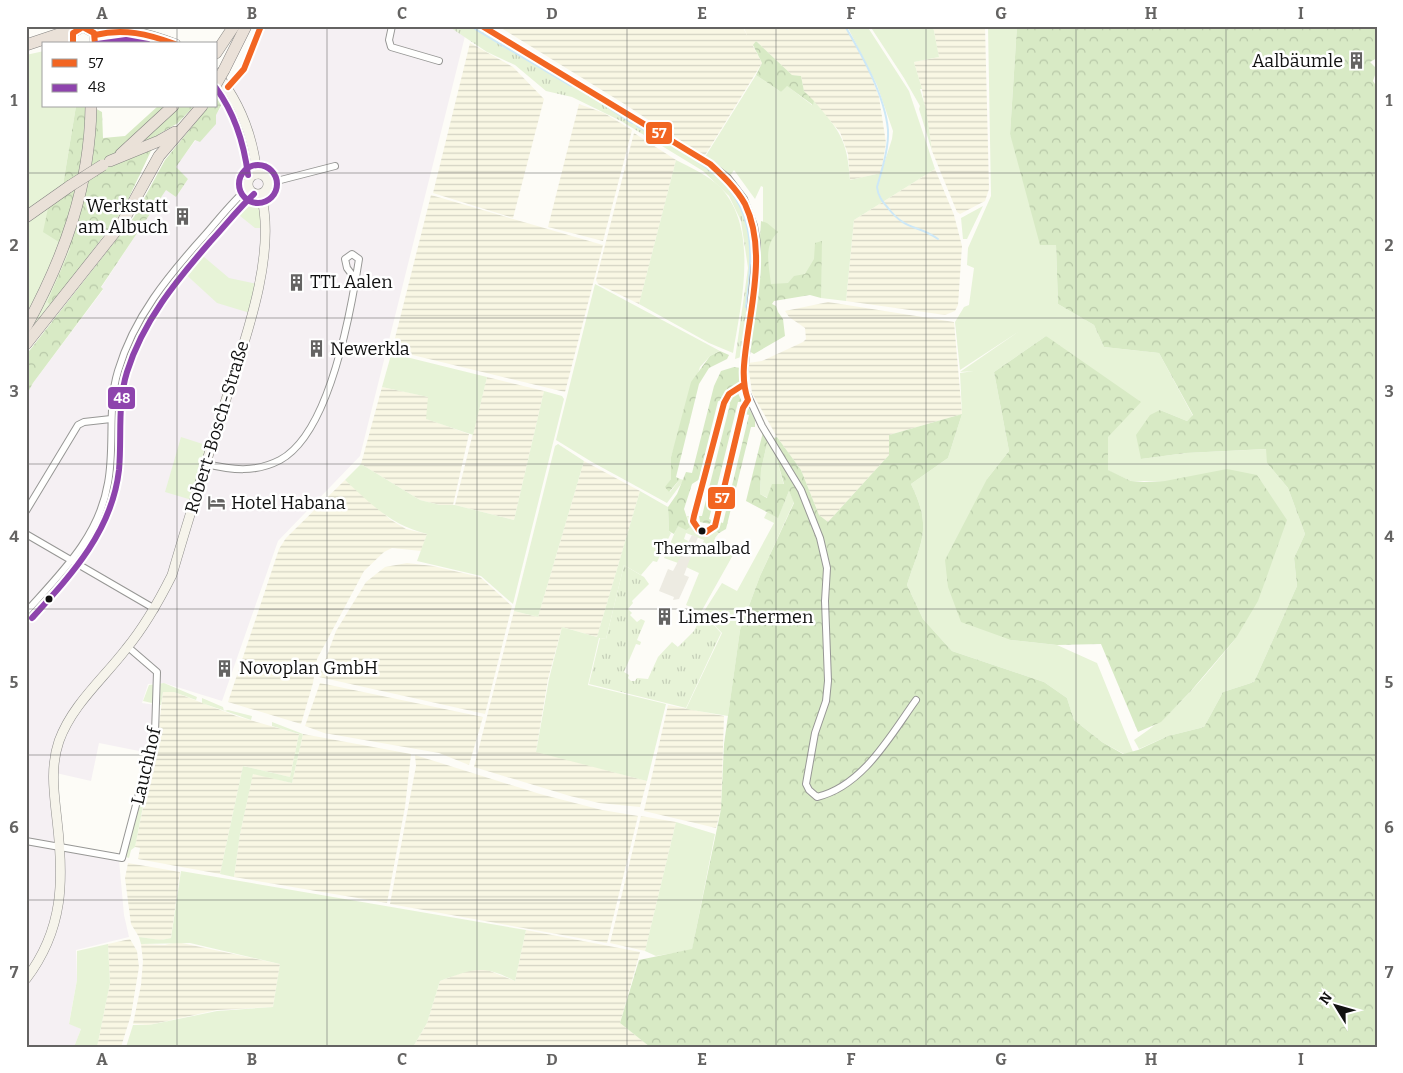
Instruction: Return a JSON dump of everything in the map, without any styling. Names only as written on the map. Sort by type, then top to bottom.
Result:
[{"type":"highway","points":[[26,45],[39,42],[79,26]]},
{"type":"highway","points":[[218,50],[234,26]]},
{"type":"highway","points":[[220,71],[246,26]]},
{"type":"highway","points":[[39,42],[72,41]]},
{"type":"highway","points":[[26,327],[59,261],[83,186],[90,146],[91,108]]},
{"type":"highway","points":[[26,217],[107,163],[145,134],[171,108]]},
{"type":"highway","points":[[26,344],[122,223],[150,170],[164,149],[200,108]]},
{"type":"highway","points":[[107,163],[159,141],[193,117]]},
{"type":"highway","points":[[26,212],[54,197]]},
{"type":"highway","points":[[26,314],[59,261]]},
{"type":"street","points":[[72,41],[75,31],[79,26],[91,29],[95,40],[116,30]]},
{"type":"street","points":[[100,26],[116,30],[142,29],[171,42]]},
{"type":"street","points":[[228,87],[244,69],[261,26]]},
{"type":"street","points":[[392,26],[389,40],[391,47],[439,61]]},
{"type":"street","points":[[482,26],[710,164],[736,188],[750,212],[757,243],[743,385],[762,426],[800,490],[820,538],[827,568],[824,601],[828,681],[826,700],[815,734],[806,784],[809,790],[818,797],[832,794],[864,769],[916,700]]},
{"type":"street","points":[[220,71],[250,138],[257,174]]},
{"type":"street","points":[[269,183],[335,166]]},
{"type":"street","points":[[26,612],[73,560],[89,536],[108,483],[113,391],[131,335],[141,315],[191,250],[248,188],[249,179],[257,174],[265,176],[269,183],[267,191],[261,195],[253,194],[248,188]]},
{"type":"street","name":"Robert-Bosch-Straße","points":[[26,979],[48,943],[58,914],[62,874],[53,783],[54,761],[59,742],[70,718],[128,647],[155,609],[172,575],[241,351],[260,281],[265,237],[265,215],[261,195]]},
{"type":"street","points":[[206,464],[241,470],[261,467],[282,459],[298,442],[312,424],[346,336],[356,280]]},
{"type":"street","points":[[26,511],[78,425],[84,422],[111,419]]},
{"type":"street","points":[[26,534],[155,609]]},
{"type":"street","name":"Lauchhof","points":[[60,847],[122,858],[155,733],[157,672],[128,647]]},
{"type":"street","points":[[26,841],[60,847]]},
{"type":"shaded area","points":[[257,26],[447,26],[465,36],[360,456],[278,541],[222,701],[164,683],[148,684],[142,703],[156,705],[149,753],[99,743],[91,781],[56,773],[62,848],[119,860],[124,915],[129,937],[76,950],[77,980],[69,1023],[81,1029],[74,1047],[26,1047],[26,396],[33,383],[103,290],[101,288],[166,189],[176,197],[188,179],[175,167],[223,105]]},
{"type":"shaded area","points":[[498,26],[742,26],[747,35],[743,26],[845,26],[865,60],[879,97],[886,143],[881,173],[850,180],[848,154],[840,132],[804,91],[801,76],[792,75],[756,41],[753,46],[762,63],[704,157],[626,105]]},
{"type":"shaded area","points":[[933,26],[985,26],[989,189],[985,201],[960,214],[957,212],[932,151],[922,89],[914,62],[939,57]]},
{"type":"shaded area","points":[[470,43],[513,67],[544,99],[513,218],[433,193]]},
{"type":"shaded area","points":[[579,104],[604,113],[632,130],[603,241],[548,227]]},
{"type":"shaded area","points":[[634,133],[676,160],[639,304],[598,284],[596,280]]},
{"type":"shaded area","points":[[935,169],[954,215],[962,246],[958,305],[955,311],[945,315],[846,301],[854,220]]},
{"type":"shaded area","points":[[431,195],[603,245],[565,392],[392,350]]},
{"type":"shaded area","points":[[828,302],[954,322],[962,414],[889,435],[889,455],[828,522],[819,515],[801,470],[777,437],[752,393],[748,363],[762,361],[806,339],[805,328],[789,317],[785,311]]},
{"type":"shaded area","points":[[487,377],[544,391],[514,520],[455,505]]},
{"type":"shaded area","points":[[382,387],[429,397],[427,419],[469,434],[453,505],[440,505],[420,500],[361,464]]},
{"type":"shaded area","points":[[584,461],[640,491],[597,637],[562,627],[548,679],[536,751],[647,781],[640,807],[599,803],[474,767],[514,611],[538,617]]},
{"type":"shaded area","points":[[345,480],[391,520],[406,529],[427,534],[421,551],[392,548],[384,552],[364,571],[317,659],[313,683],[301,724],[228,702],[279,549],[286,538]]},
{"type":"shaded area","name":"Limes-Thermen","points":[[692,535],[698,537],[684,575],[689,577],[679,599],[673,600],[674,597],[659,591],[668,569],[673,571]]},
{"type":"shaded area","points":[[407,563],[433,566],[480,577],[512,606],[485,714],[319,677],[336,631],[366,582],[385,567]]},
{"type":"shaded area","points":[[320,683],[483,717],[469,765],[439,753],[324,733],[305,726]]},
{"type":"shaded area","points":[[163,692],[174,692],[236,716],[299,734],[290,777],[243,766],[220,874],[138,859],[140,848],[135,847],[158,734]]},
{"type":"shaded area","points":[[668,705],[724,716],[721,809],[716,828],[644,811]]},
{"type":"shaded area","points":[[303,734],[411,754],[405,807],[387,903],[234,877],[240,834],[253,773],[292,783]]},
{"type":"shaded area","points":[[415,755],[540,794],[602,810],[638,816],[607,943],[390,904],[416,766]]},
{"type":"shaded area","points":[[641,816],[676,822],[645,951],[610,943]]},
{"type":"shaded area","points":[[128,863],[180,872],[171,938],[161,940],[139,937],[131,924],[125,878]]},
{"type":"shaded area","points":[[526,930],[640,952],[620,1023],[650,1047],[413,1047],[427,1023],[440,981],[474,968],[485,969],[515,981]]},
{"type":"shaded area","points":[[130,939],[137,951],[139,967],[131,1015],[121,1047],[97,1047],[110,983],[108,944]]},
{"type":"shaded area","points":[[177,942],[280,964],[273,1007],[217,1010],[149,1025],[133,1024],[141,985],[143,961],[141,944],[165,945]]},
{"type":"green space","points":[[448,26],[476,26],[706,165],[725,179],[740,197],[748,218],[753,240],[752,288],[741,357],[735,359],[748,268],[741,221],[729,196],[703,171],[621,121],[572,97],[546,91],[515,65],[487,52]]},
{"type":"green space","points":[[847,26],[867,26],[909,91],[935,169],[854,220],[846,301],[821,298],[821,287],[763,287],[763,187],[761,186],[755,199],[734,170],[730,176],[705,157],[756,75],[781,92],[786,85],[812,105],[814,101],[841,136],[847,154],[850,180],[881,173],[893,131],[877,85]]},
{"type":"green space","points":[[870,26],[933,26],[939,57],[914,62],[922,89],[920,89],[926,109],[932,151],[919,109],[920,106]]},
{"type":"green space","points":[[988,26],[1017,26],[1010,134],[1056,245],[1058,304],[1094,325],[1104,347],[1159,353],[1193,416],[1187,421],[1160,410],[1141,459],[1186,453],[1267,449],[1267,463],[1288,488],[1305,534],[1294,558],[1297,586],[1254,682],[1223,692],[1204,727],[1168,736],[1139,749],[1134,740],[1177,706],[1236,638],[1165,481],[1131,481],[1107,470],[1108,437],[1046,336],[994,372],[1009,451],[987,479],[1011,640],[1057,645],[1097,663],[1133,752],[1124,754],[1102,742],[1074,720],[1067,698],[1044,682],[952,651],[923,619],[907,585],[920,546],[923,524],[918,499],[911,484],[948,458],[962,414],[960,373],[974,371],[960,372],[1018,332],[960,370],[955,322],[964,307],[969,305],[974,268],[967,265],[968,248],[991,196]]},
{"type":"green space","points":[[1017,26],[1377,26],[1377,58],[1370,62],[1377,69],[1373,81],[1377,87],[1377,1047],[650,1047],[620,1023],[639,960],[692,949],[721,809],[724,744],[740,630],[760,576],[794,503],[789,491],[778,518],[746,501],[763,432],[768,439],[761,470],[760,494],[767,498],[772,484],[784,484],[771,439],[777,437],[801,470],[819,515],[828,522],[889,455],[889,435],[962,414],[948,458],[911,484],[918,499],[923,524],[920,546],[907,585],[923,619],[952,651],[1044,682],[1067,698],[1074,720],[1102,742],[1123,754],[1138,750],[1168,736],[1204,727],[1223,692],[1254,682],[1297,586],[1294,558],[1305,534],[1288,488],[1267,463],[1266,449],[1186,453],[1141,459],[1136,435],[1150,415],[1160,410],[1187,421],[1193,415],[1159,353],[1104,347],[1094,325],[1058,304],[1056,245],[1040,245],[1010,134]]},
{"type":"green space","points":[[756,41],[792,75],[801,76],[804,91],[814,101],[813,105],[787,86],[781,92],[756,75],[762,63],[753,45]]},
{"type":"green space","points":[[42,51],[42,108],[76,108],[63,185],[62,244],[70,249],[47,302],[51,306],[26,338],[26,55]]},
{"type":"green space","points":[[220,89],[226,96],[216,115],[216,124],[200,142],[195,140],[176,167],[188,179],[176,197],[166,190],[101,287],[103,289],[33,383],[26,396],[26,355],[134,217],[165,160],[207,108],[218,108],[218,92]]},
{"type":"green space","points":[[76,108],[95,108],[102,112],[103,138],[125,136],[156,108],[192,108],[178,123],[159,134],[123,210],[51,306],[47,302],[70,249],[43,232],[48,208],[63,185]]},
{"type":"green space","points":[[676,160],[704,175],[719,186],[732,203],[740,222],[744,244],[743,289],[733,353],[709,343],[639,304]]},
{"type":"green space","points":[[282,180],[265,215],[265,228],[255,228],[229,207],[248,188],[253,194],[264,193],[269,183]]},
{"type":"green space","points":[[983,206],[967,239],[963,239],[961,218]]},
{"type":"green space","points":[[761,221],[767,223],[778,232],[770,243],[768,256],[771,284],[788,283],[794,276],[805,274],[814,259],[815,243],[822,241],[821,298],[810,295],[774,301],[772,304],[776,306],[783,319],[785,336],[754,354],[747,350],[757,284]]},
{"type":"green space","points":[[197,251],[229,278],[257,284],[250,313],[217,303],[181,270]]},
{"type":"green space","points":[[595,284],[720,351],[710,356],[700,367],[671,457],[671,479],[666,487],[670,492],[680,479],[684,480],[667,503],[556,440]]},
{"type":"green space","points":[[1046,336],[1141,402],[1108,437],[1108,470],[1131,481],[1144,482],[1165,481],[1227,469],[1257,475],[1287,520],[1258,601],[1236,638],[1190,692],[1161,722],[1138,732],[1101,644],[1057,645],[1011,640],[961,622],[948,587],[945,560],[987,479],[1009,451],[994,372]]},
{"type":"green space","points":[[720,351],[729,355],[727,359],[709,368],[699,384],[676,477],[680,479],[669,492],[665,487],[671,479],[671,457],[691,382],[710,356]]},
{"type":"green space","points":[[394,354],[487,377],[473,435],[426,419],[428,397],[382,387],[391,355]]},
{"type":"green space","points":[[734,367],[741,368],[740,383],[728,392],[722,402],[718,401],[700,474],[703,477],[692,484],[684,509],[690,527],[686,530],[678,526],[674,534],[669,531],[668,507],[677,494],[686,472],[692,473],[714,386],[721,371]]},
{"type":"green space","points":[[544,391],[562,396],[564,399],[513,604],[481,576],[417,561],[427,534],[392,520],[373,506],[345,480],[361,464],[420,500],[440,505],[455,505],[514,520]]},
{"type":"green space","points":[[738,393],[742,402],[738,402],[709,519],[713,521],[710,524],[700,522],[699,516],[702,516],[730,404],[727,402]]},
{"type":"green space","points":[[748,406],[755,420],[755,427],[751,427],[726,529],[719,533],[713,529],[716,521],[723,523],[749,415],[745,414]]},
{"type":"green space","points":[[181,437],[209,446],[192,500],[165,492]]},
{"type":"green space","points":[[768,439],[776,456],[784,485],[768,498],[760,494],[761,470]]},
{"type":"green space","points":[[558,444],[584,461],[538,617],[514,611],[555,446]]},
{"type":"green space","points":[[640,491],[668,507],[669,531],[671,533],[657,562],[653,561],[641,575],[624,565],[606,639],[599,638],[588,685],[666,704],[647,781],[536,752],[549,679],[562,627],[597,637]]},
{"type":"green space","points":[[789,491],[794,502],[760,576],[740,630],[728,716],[686,709],[722,633],[703,613],[722,583],[737,591],[774,523],[764,518],[767,512],[778,517]]},
{"type":"green space","points":[[687,516],[694,516],[693,522],[699,529],[707,531],[713,529],[719,533],[715,538],[717,548],[726,552],[730,551],[729,553],[733,555],[701,612],[686,605],[699,573],[686,567],[696,544],[701,547],[704,540],[686,533],[684,539],[688,541],[678,563],[664,558],[678,525],[690,527]]},
{"type":"green space","points":[[624,565],[644,577],[649,584],[632,601],[633,603],[628,609],[632,613],[630,615],[637,622],[641,619],[645,621],[637,640],[641,642],[640,645],[636,644],[624,672],[629,675],[628,678],[631,681],[635,681],[637,678],[648,679],[658,657],[672,642],[678,647],[694,631],[703,613],[721,633],[686,708],[589,684],[600,638],[606,639]]},
{"type":"green space","points":[[164,683],[197,697],[196,700],[174,692],[163,692],[161,705],[143,701],[149,685]]},
{"type":"green space","points":[[202,698],[223,707],[224,711],[202,703]]},
{"type":"green space","points":[[228,710],[252,716],[251,720],[225,711]]},
{"type":"green space","points":[[272,722],[303,734],[292,783],[253,774],[240,834],[234,877],[220,874],[243,766],[290,777],[299,734],[272,726]]},
{"type":"green space","points":[[142,790],[146,791],[135,847],[131,850],[129,858],[126,857]]},
{"type":"green space","points":[[676,822],[715,834],[692,950],[656,956],[645,951]]},
{"type":"green space","points":[[181,871],[526,930],[515,981],[494,972],[478,970],[440,981],[427,1023],[413,1047],[126,1047],[133,1025],[149,1025],[217,1011],[273,1007],[280,964],[190,943],[141,944],[139,937],[161,940],[171,938]]},
{"type":"green space","points":[[108,944],[110,983],[97,1047],[74,1047],[81,1029],[69,1024],[77,980],[77,951]]},
{"type":"waterway","points":[[845,26],[872,76],[886,117],[888,137],[885,158],[877,187],[879,196],[901,221],[938,239]]},
{"type":"waterway","points":[[475,29],[571,86]]},
{"type":"waterway","points":[[583,91],[632,123]]},
{"type":"waterway","points":[[637,126],[707,168],[724,183],[737,200],[746,222],[750,248],[749,280]]},
{"type":"waterway","points":[[746,307],[749,282]]},
{"type":"transit line","name":"57","points":[[228,87],[244,69],[261,26]]},
{"type":"transit line","name":"57","points":[[482,26],[710,164],[733,187],[745,204],[755,237],[756,254],[756,271],[744,363],[744,385],[748,400],[743,408],[715,526],[706,532],[699,530],[693,521],[694,516],[724,403],[729,394],[743,385]]},
{"type":"transit line","name":"57","points":[[73,42],[73,33],[83,27],[94,33],[95,42]]},
{"type":"transit line","name":"57","points":[[95,35],[126,32],[155,37],[169,42]]},
{"type":"transit line","name":"48","points":[[112,42],[126,40],[137,42]]},
{"type":"transit line","name":"48","points":[[218,91],[238,129],[248,175]]},
{"type":"transit line","name":"48","points":[[258,165],[265,166],[271,171],[276,177],[277,184],[276,191],[271,197],[265,202],[258,203],[251,202],[245,197],[240,191],[239,184],[240,177],[245,171],[251,166],[258,165]]},
{"type":"transit line","name":"48","points":[[32,618],[75,568],[99,532],[108,513],[115,492],[119,470],[121,408],[124,384],[134,353],[142,336],[173,287],[210,242],[254,194]]},
{"type":"place","name":"Aalbäumle","points":[[1357,61]]},
{"type":"place","name":"Werkstatt am Albuch","points":[[182,216]]},
{"type":"place","name":"TTL Aalen","points":[[296,282]]},
{"type":"place","name":"Newerkla","points":[[316,349]]},
{"type":"place","name":"Hotel Habana","points":[[217,503]]},
{"type":"place","name":"Thermalbad","points":[[702,531]]},
{"type":"place","name":"Limes-Thermen","points":[[664,617]]},
{"type":"place","name":"Novoplan GmbH","points":[[225,668]]}]
